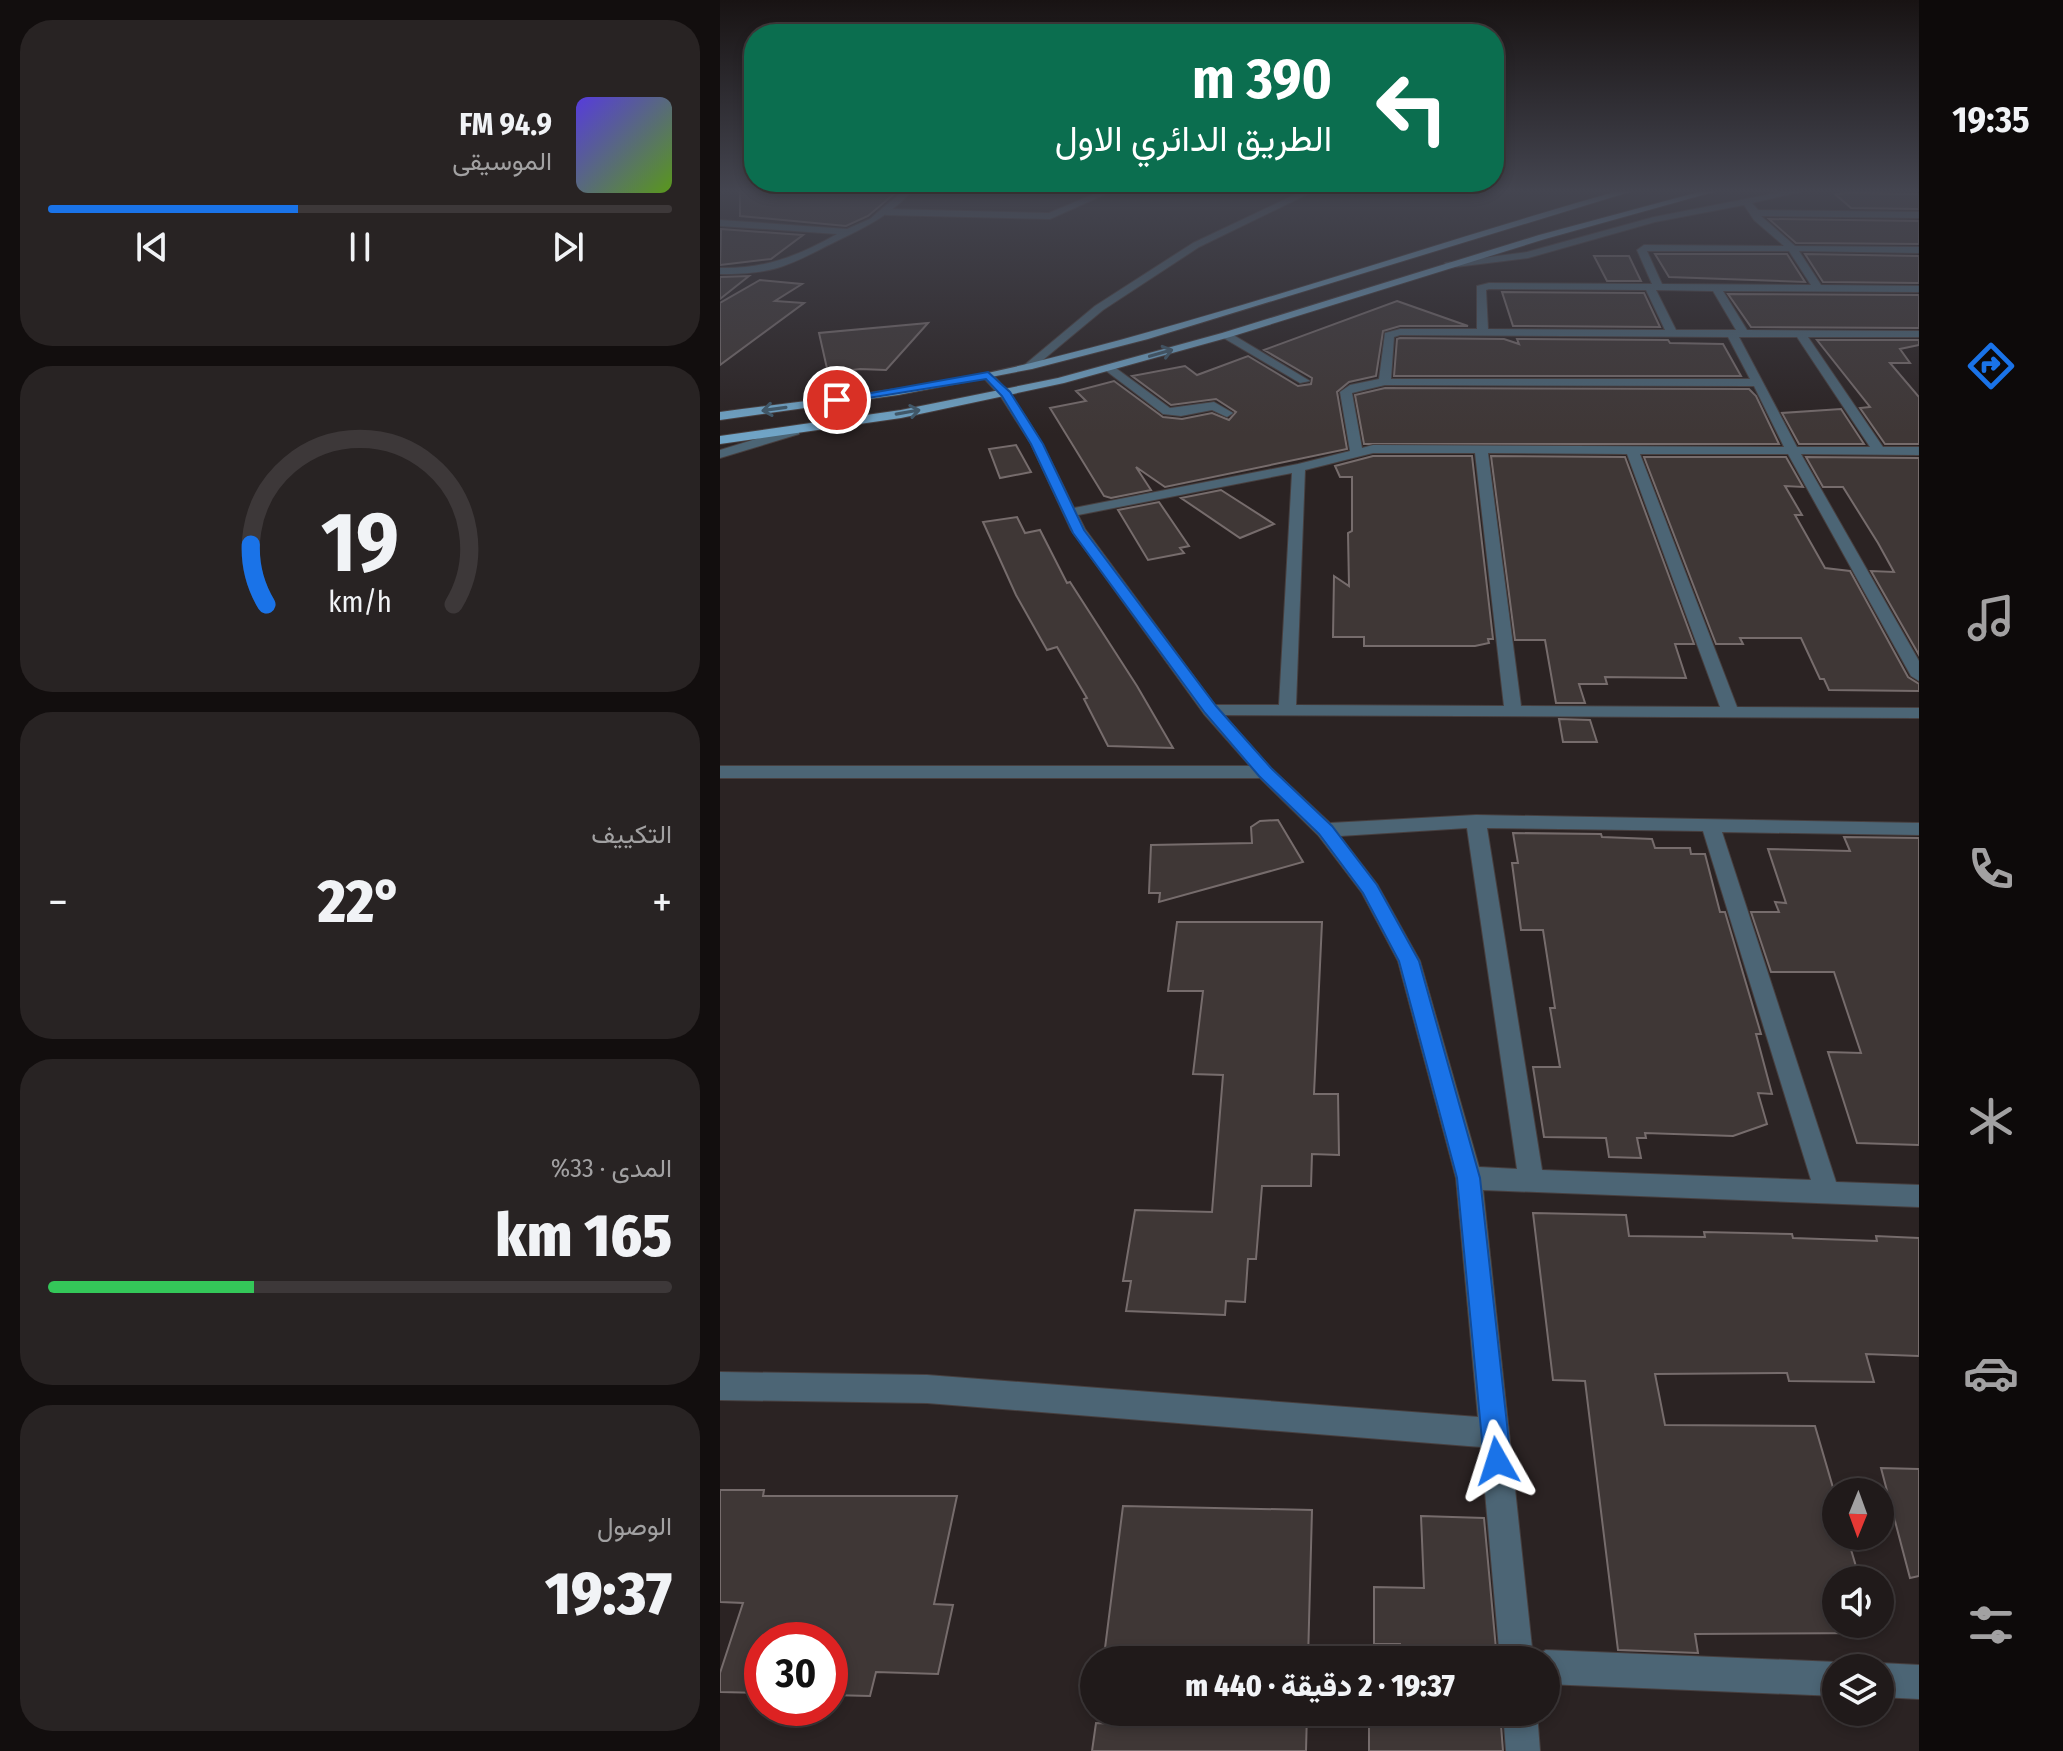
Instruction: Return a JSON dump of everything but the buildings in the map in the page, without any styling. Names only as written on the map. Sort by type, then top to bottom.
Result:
[{"type":"main road","points":[[720,416],[988,376],[1028,367],[1144,337],[1360,271]]},
{"type":"main road","points":[[720,440],[795,431],[1006,395],[1226,335],[1430,271]]},
{"type":"street","points":[[720,271],[761,271]]},
{"type":"street","points":[[1028,367],[1099,308],[1156,271]]},
{"type":"street","points":[[1648,271],[1673,334]]},
{"type":"street","points":[[1806,271],[1816,286]]},
{"type":"street","points":[[1715,286],[1793,452],[1919,676]]},
{"type":"street","points":[[1483,333],[1483,287],[1816,286],[1919,289]]},
{"type":"street","points":[[1902,288],[1911,298]]},
{"type":"street","points":[[1385,382],[1389,335],[1411,331],[1919,334]]},
{"type":"street","points":[[1801,334],[1879,451]]},
{"type":"street","points":[[1226,335],[1304,381]]},
{"type":"street","points":[[1109,368],[1167,411],[1181,412],[1214,406],[1227,413]]},
{"type":"street","points":[[988,376],[1006,395],[1037,444],[1068,513],[1210,710],[1265,772],[1325,830],[1370,889],[1409,961],[1469,1178],[1516,1646]]},
{"type":"street","points":[[1357,453],[1346,392],[1354,387],[1385,382],[1758,383]]},
{"type":"street","points":[[720,454],[795,431]]},
{"type":"street","points":[[1068,513],[1299,468],[1373,449],[1919,451]]},
{"type":"street","points":[[1632,450],[1730,711]]},
{"type":"street","points":[[1481,451],[1513,709]]},
{"type":"street","points":[[1287,710],[1299,468]]},
{"type":"street","points":[[1210,710],[1919,713]]},
{"type":"street","points":[[720,772],[1265,772]]},
{"type":"street","points":[[1325,830],[1476,821],[1919,829]]},
{"type":"street","points":[[1476,821],[1531,1179]]},
{"type":"street","points":[[1711,826],[1827,1192]]},
{"type":"street","points":[[1469,1178],[1919,1196]]},
{"type":"street","points":[[720,1386],[927,1389],[1495,1433]]},
{"type":"street","points":[[1560,1668],[1822,1678]]},
{"type":"street","points":[[1894,1681],[1919,1682]]},
{"type":"street","points":[[1521,1726],[1523,1751]]},
{"type":"route","points":[[837,400],[988,376],[1006,395],[1037,444],[1078,530],[1210,710],[1265,772],[1325,830],[1370,889],[1409,961],[1469,1178],[1497,1461]]}]
